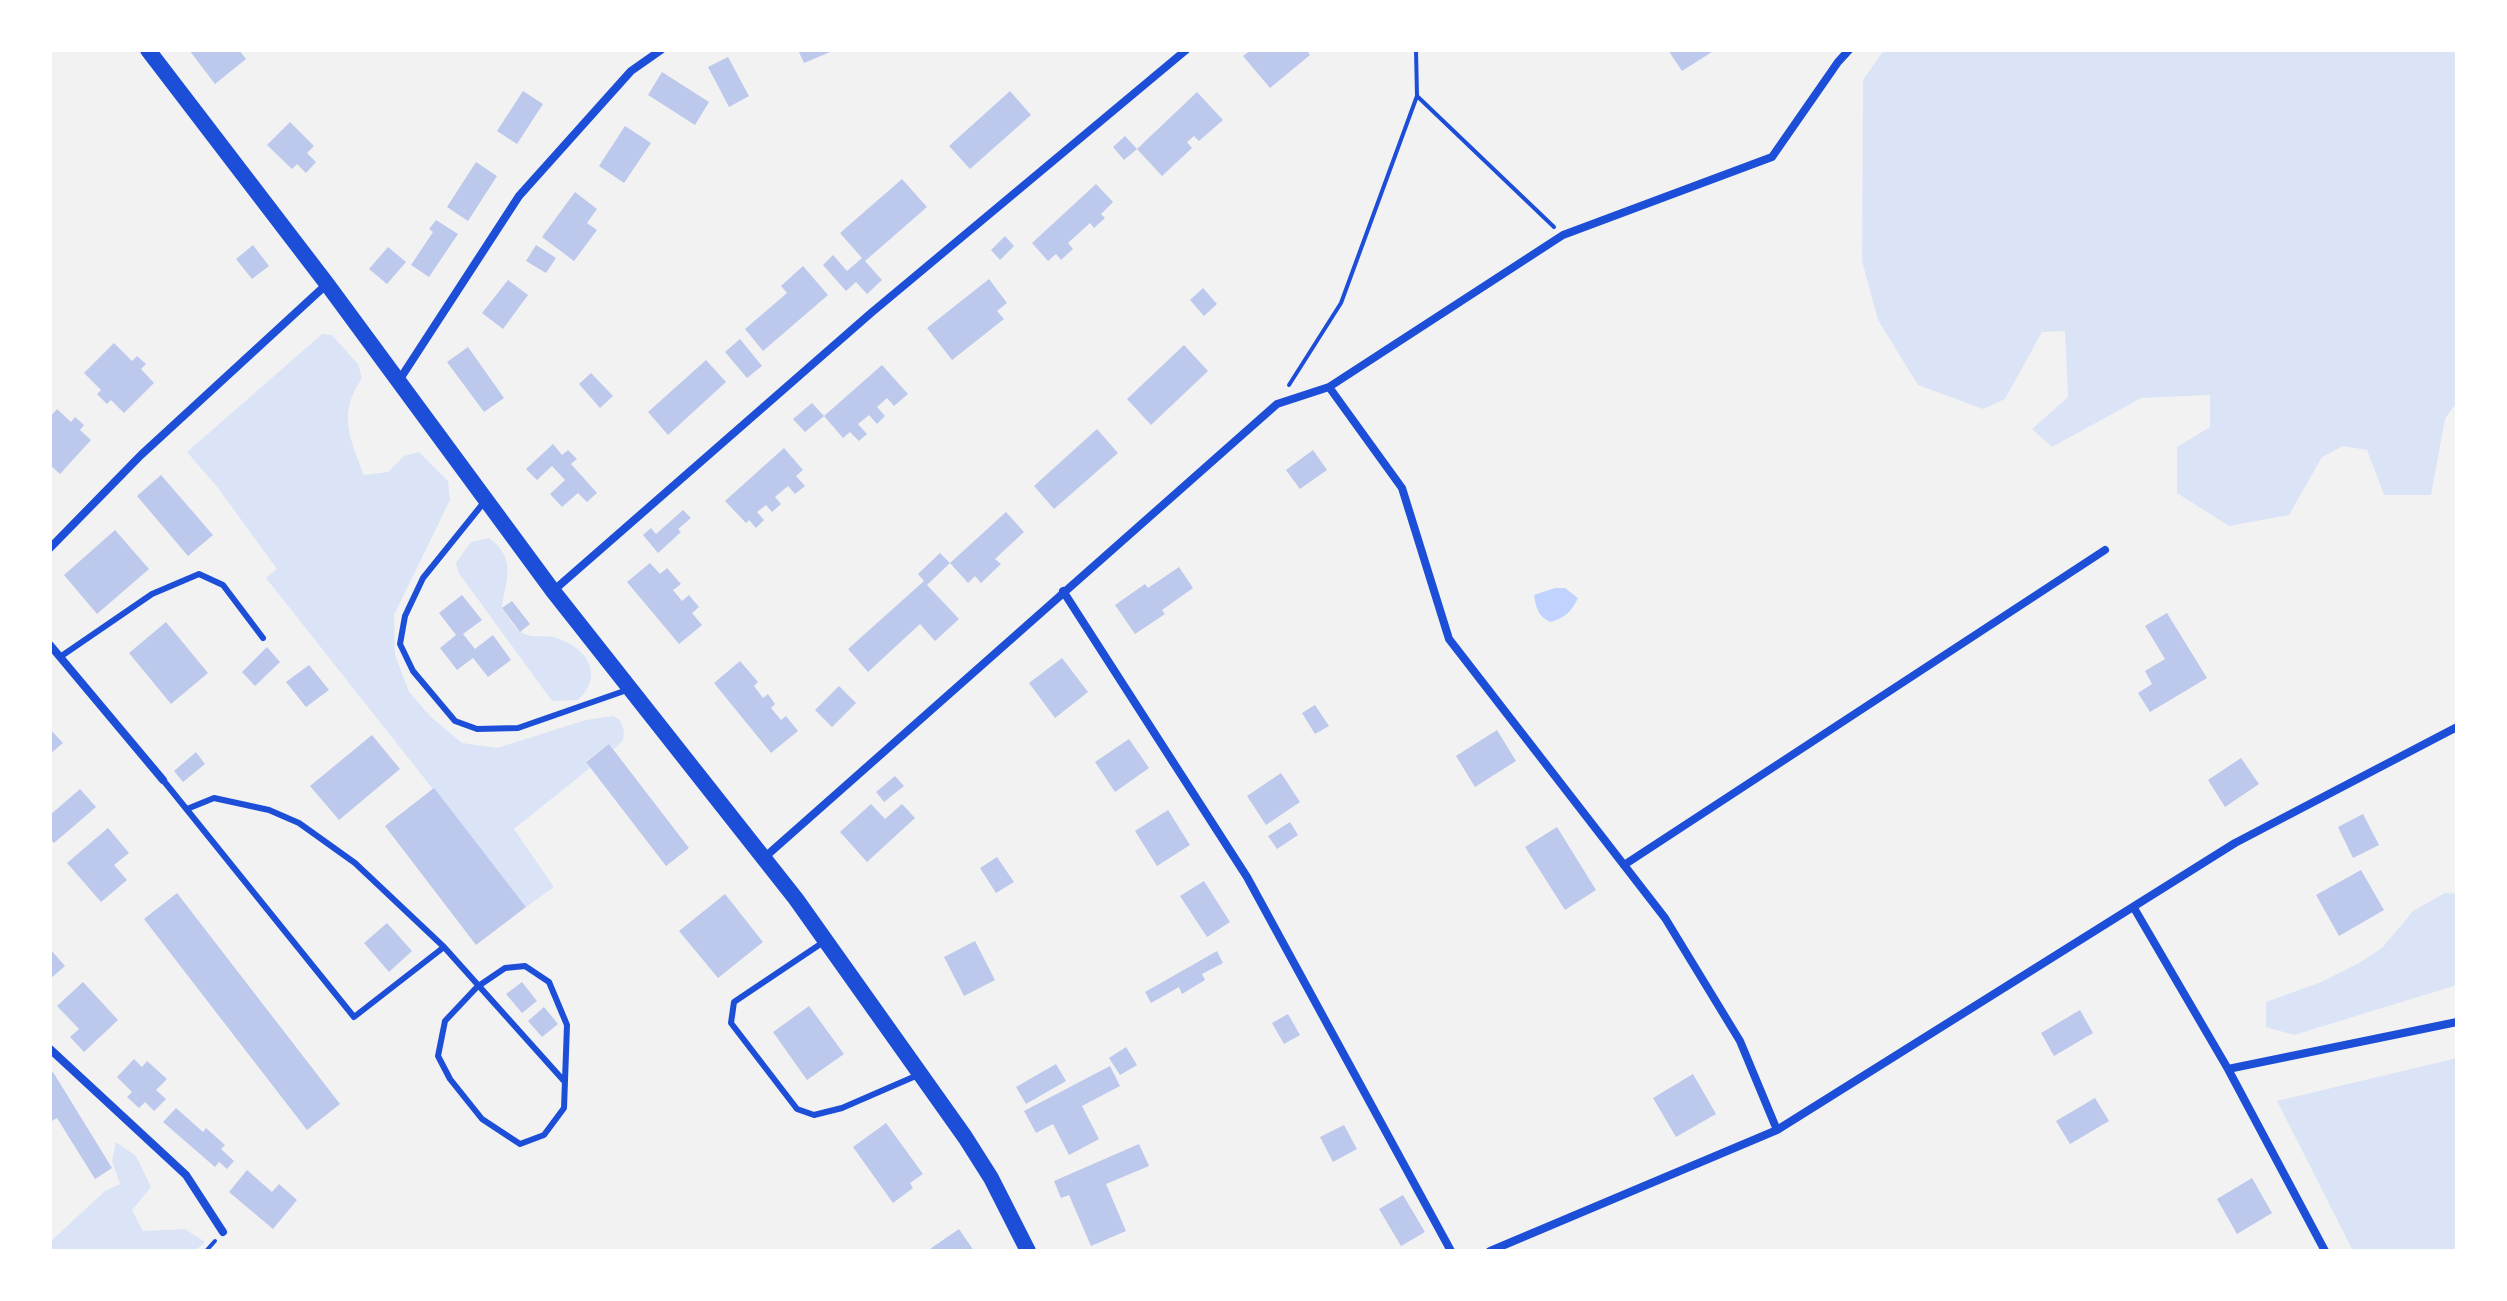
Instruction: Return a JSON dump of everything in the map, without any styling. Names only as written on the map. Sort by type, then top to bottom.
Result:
[{"type":"main road","points":[[148,50],[327,284],[553,591],[765,857],[826,940],[922,1073],[991,1178],[1028,1251]]},
{"type":"street","points":[[398,382],[519,196],[631,71],[661,50]]},
{"type":"street","points":[[553,591],[871,313],[1186,50]]},
{"type":"street","points":[[765,857],[1277,404],[1329,387],[1563,235],[1772,157],[1849,50]]},
{"type":"street","points":[[50,548],[141,455],[327,284]]},
{"type":"street","points":[[1329,387],[1402,488],[1449,639],[1665,918],[1740,1041],[1777,1130]]},
{"type":"street","points":[[1624,865],[2105,550]]},
{"type":"street","points":[[1063,591],[1247,877],[1451,1251]]},
{"type":"street","points":[[50,645],[163,780]]},
{"type":"street","points":[[1490,1251],[1777,1130],[2235,843],[2457,727]]},
{"type":"street","points":[[2134,908],[2228,1069],[2325,1251]]},
{"type":"street","points":[[2228,1069],[2457,1022]]},
{"type":"street","points":[[50,1049],[186,1175],[223,1232]]},
{"type":"lane","points":[[487,498],[423,578],[405,616],[400,644],[413,671],[455,721],[477,729],[518,728],[630,689]]},
{"type":"lane","points":[[60,657],[152,594],[199,574],[223,585],[263,638]]},
{"type":"lane","points":[[163,780],[354,1017],[444,947]]},
{"type":"lane","points":[[187,809],[214,798],[269,810],[299,823],[355,863],[444,947],[564,1081]]},
{"type":"lane","points":[[826,940],[734,1002],[731,1023],[797,1109],[814,1115],[842,1108],[922,1073]]},
{"type":"lane","points":[[525,966],[549,982],[567,1025],[564,1108],[544,1135],[520,1144],[482,1119],[450,1079],[438,1056],[445,1021],[477,987],[505,968],[525,966]]},
{"type":"path","points":[[1277,404],[1341,303],[1417,96],[1416,50]]},
{"type":"path","points":[[1417,96],[1563,235]]},
{"type":"shaded area","points":[[1884,50],[2457,50],[2457,402],[2445,419],[2431,495],[2384,495],[2367,450],[2343,446],[2322,457],[2289,515],[2229,526],[2177,493],[2177,447],[2210,427],[2210,395],[2141,398],[2052,447],[2032,429],[2068,397],[2065,331],[2042,332],[2005,399],[1983,409],[1918,385],[1878,320],[1862,261],[1863,80]]},
{"type":"shaded area","points":[[322,334],[332,335],[358,364],[362,378],[350,404],[348,426],[364,475],[388,472],[404,456],[419,452],[448,481],[450,500],[394,615],[395,655],[409,692],[431,717],[462,743],[497,748],[586,720],[613,716],[620,720],[624,730],[623,740],[614,749],[609,744],[586,761],[590,768],[514,829],[554,887],[526,907],[266,578],[277,569],[218,488],[187,452]]},
{"type":"shaded area","points":[[489,538],[507,562],[502,609],[514,625],[526,635],[565,641],[583,654],[588,662],[591,680],[578,700],[552,701],[458,572],[456,563],[471,542]]},
{"type":"shaded area","points":[[2445,893],[2457,894],[2457,985],[2294,1035],[2266,1027],[2266,1002],[2321,982],[2359,963],[2382,948],[2413,911]]},
{"type":"shaded area","points":[[2457,1058],[2457,1251],[2353,1251],[2277,1101]]},
{"type":"shaded area","points":[[116,1142],[136,1156],[151,1187],[132,1210],[143,1231],[185,1229],[205,1242],[195,1251],[50,1251],[50,1242],[105,1191],[120,1184],[112,1161]]},
{"type":"water","points":[[1565,588],[1578,598],[1567,614],[1550,622],[1538,611],[1534,595]]},
{"type":"building","points":[[189,50],[239,50],[246,59],[215,84]]},
{"type":"building","points":[[798,50],[835,50],[804,63]]},
{"type":"building","points":[[1251,50],[1306,50],[1310,55],[1270,88],[1243,56]]},
{"type":"building","points":[[1668,50],[1715,50],[1682,71]]},
{"type":"building","points":[[728,57],[749,96],[729,107],[708,67]]},
{"type":"building","points":[[662,72],[709,102],[695,125],[648,95]]},
{"type":"building","points":[[523,91],[543,104],[517,144],[497,131]]},
{"type":"building","points":[[1010,91],[1031,115],[970,169],[949,146]]},
{"type":"building","points":[[1197,92],[1223,120],[1199,141],[1194,136],[1187,142],[1192,148],[1162,176],[1137,149]]},
{"type":"building","points":[[290,122],[314,146],[307,153],[316,162],[306,173],[297,164],[292,169],[267,145]]},
{"type":"building","points":[[625,126],[651,143],[624,183],[599,166]]},
{"type":"building","points":[[1125,136],[1137,149],[1124,160],[1113,147]]},
{"type":"building","points":[[476,162],[497,176],[468,221],[447,207]]},
{"type":"building","points":[[902,179],[927,207],[865,261],[882,280],[867,294],[856,282],[846,291],[823,265],[833,255],[847,271],[862,258],[840,233]]},
{"type":"building","points":[[1096,184],[1113,202],[1101,214],[1105,218],[1094,228],[1090,223],[1068,243],[1073,249],[1061,260],[1056,254],[1048,261],[1032,243]]},
{"type":"building","points":[[575,192],[597,209],[587,223],[597,230],[574,261],[542,237]]},
{"type":"building","points":[[436,220],[458,234],[429,277],[411,265],[433,232],[429,229]]},
{"type":"building","points":[[1005,236],[1014,246],[1000,260],[991,250]]},
{"type":"building","points":[[253,245],[269,266],[252,279],[236,259]]},
{"type":"building","points":[[536,245],[556,258],[546,273],[526,261]]},
{"type":"building","points":[[388,247],[406,262],[387,284],[369,269]]},
{"type":"building","points":[[803,266],[828,295],[763,351],[745,329],[787,293],[781,286]]},
{"type":"building","points":[[989,279],[1007,303],[997,311],[1004,319],[952,360],[927,328]]},
{"type":"building","points":[[508,280],[528,295],[503,329],[482,313]]},
{"type":"building","points":[[1203,288],[1217,304],[1204,316],[1190,300]]},
{"type":"building","points":[[740,339],[762,366],[747,378],[725,352]]},
{"type":"building","points":[[114,343],[132,361],[137,356],[146,364],[141,369],[154,383],[124,413],[111,400],[107,404],[97,394],[101,390],[84,373]]},
{"type":"building","points":[[1184,345],[1208,371],[1151,425],[1127,399]]},
{"type":"building","points":[[468,347],[504,398],[484,412],[447,362]]},
{"type":"building","points":[[706,360],[726,382],[668,435],[648,412]]},
{"type":"building","points":[[882,365],[908,394],[894,406],[887,398],[877,407],[885,416],[877,424],[869,415],[858,424],[867,434],[859,441],[850,432],[843,438],[824,416]]},
{"type":"building","points":[[591,373],[613,396],[600,408],[579,384]]},
{"type":"building","points":[[812,403],[824,416],[805,432],[793,419]]},
{"type":"building","points":[[57,409],[71,422],[75,417],[84,425],[80,430],[91,440],[60,474],[50,465],[50,417]]},
{"type":"building","points":[[1097,429],[1118,453],[1054,509],[1034,486]]},
{"type":"building","points":[[553,444],[562,455],[568,450],[577,459],[571,464],[597,493],[587,502],[578,493],[562,507],[550,494],[565,480],[552,466],[537,480],[526,469]]},
{"type":"building","points":[[784,448],[803,470],[796,476],[805,486],[795,494],[788,486],[775,497],[781,504],[772,512],[766,505],[757,512],[764,520],[756,528],[749,520],[746,523],[725,501]]},
{"type":"building","points":[[1313,450],[1327,470],[1300,489],[1286,470]]},
{"type":"building","points":[[161,475],[213,535],[188,556],[137,496]]},
{"type":"building","points":[[683,510],[691,518],[658,553],[643,535],[651,528],[656,534]]},
{"type":"building","points":[[1006,512],[1024,532],[995,559],[1001,564],[981,583],[975,576],[968,583],[950,563]]},
{"type":"building","points":[[115,530],[149,569],[97,614],[64,575]]},
{"type":"building","points":[[940,553],[950,563],[927,585],[959,619],[935,641],[920,624],[868,672],[848,649],[924,581],[918,574]]},
{"type":"building","points":[[650,563],[660,574],[667,568],[681,584],[673,590],[682,601],[689,595],[699,607],[692,613],[702,625],[679,644],[627,582]]},
{"type":"building","points":[[1179,567],[1193,588],[1162,610],[1165,614],[1135,634],[1115,605],[1145,584],[1148,588]]},
{"type":"building","points":[[462,595],[482,620],[463,634],[475,649],[493,635],[511,660],[488,677],[473,658],[457,670],[440,648],[456,635],[439,613]]},
{"type":"building","points":[[512,601],[530,624],[520,632],[502,608]]},
{"type":"building","points":[[2167,613],[2207,678],[2150,712],[2138,693],[2152,684],[2145,671],[2165,659],[2145,626]]},
{"type":"building","points":[[166,622],[208,673],[171,704],[129,653]]},
{"type":"building","points":[[267,647],[280,662],[255,686],[242,672]]},
{"type":"building","points":[[1062,658],[1088,692],[1055,718],[1029,683]]},
{"type":"building","points":[[740,661],[758,682],[754,686],[763,698],[768,694],[775,704],[771,708],[781,720],[786,716],[798,731],[771,753],[714,683]]},
{"type":"building","points":[[309,665],[329,690],[306,707],[286,682]]},
{"type":"building","points":[[839,686],[856,703],[832,727],[815,710]]},
{"type":"building","points":[[1315,705],[1329,726],[1315,734],[1302,713]]},
{"type":"building","points":[[50,729],[63,743],[50,754]]},
{"type":"building","points":[[1497,730],[1516,761],[1475,787],[1456,756]]},
{"type":"building","points":[[372,735],[400,769],[339,820],[310,786]]},
{"type":"building","points":[[1129,739],[1149,768],[1115,792],[1095,762]]},
{"type":"building","points":[[609,744],[689,848],[666,866],[586,762]]},
{"type":"building","points":[[196,752],[205,764],[183,782],[174,771]]},
{"type":"building","points":[[2241,758],[2259,784],[2225,807],[2208,780]]},
{"type":"building","points":[[1281,773],[1300,802],[1266,825],[1247,796]]},
{"type":"building","points":[[895,776],[904,786],[884,802],[876,792]]},
{"type":"building","points":[[434,788],[526,907],[476,945],[385,826]]},
{"type":"building","points":[[80,789],[96,807],[54,843],[50,839],[50,815]]},
{"type":"building","points":[[871,804],[885,819],[902,804],[915,818],[867,862],[840,832]]},
{"type":"building","points":[[1168,810],[1190,845],[1157,866],[1135,831]]},
{"type":"building","points":[[2363,814],[2379,845],[2353,858],[2338,827]]},
{"type":"building","points":[[1290,822],[1298,835],[1277,849],[1268,836]]},
{"type":"building","points":[[1557,827],[1596,890],[1565,910],[1525,847]]},
{"type":"building","points":[[108,828],[129,853],[114,865],[127,880],[101,902],[67,863]]},
{"type":"building","points":[[997,857],[1014,882],[996,893],[980,868]]},
{"type":"building","points":[[2361,870],[2384,910],[2339,936],[2316,895]]},
{"type":"building","points":[[1204,881],[1230,922],[1207,937],[1180,896]]},
{"type":"building","points":[[177,893],[340,1104],[307,1130],[144,919]]},
{"type":"building","points":[[725,894],[763,942],[718,978],[679,931]]},
{"type":"building","points":[[387,923],[412,951],[389,972],[364,943]]},
{"type":"building","points":[[975,941],[995,980],[964,996],[944,957]]},
{"type":"building","points":[[50,949],[65,966],[50,979]]},
{"type":"building","points":[[1217,951],[1223,963],[1202,974],[1205,980],[1182,994],[1179,987],[1151,1003],[1145,992]]},
{"type":"building","points":[[83,982],[118,1020],[84,1052],[70,1037],[79,1029],[57,1006]]},
{"type":"building","points":[[522,982],[537,1001],[522,1013],[506,994]]},
{"type":"building","points":[[809,1006],[844,1054],[807,1080],[773,1032]]},
{"type":"building","points":[[544,1007],[558,1024],[542,1037],[528,1021]]},
{"type":"building","points":[[2080,1010],[2093,1033],[2054,1056],[2041,1033]]},
{"type":"building","points":[[1288,1014],[1300,1035],[1284,1044],[1272,1023]]},
{"type":"building","points":[[1126,1047],[1137,1065],[1120,1075],[1109,1058]]},
{"type":"building","points":[[134,1059],[142,1067],[147,1061],[167,1079],[156,1090],[166,1099],[154,1111],[145,1102],[139,1108],[127,1097],[132,1092],[117,1077]]},
{"type":"building","points":[[1056,1064],[1066,1081],[1026,1104],[1016,1087]]},
{"type":"building","points":[[1110,1066],[1120,1086],[1082,1106],[1099,1139],[1069,1155],[1053,1124],[1036,1133],[1024,1111]]},
{"type":"building","points":[[53,1072],[112,1168],[95,1179],[57,1118],[50,1122],[50,1074]]},
{"type":"building","points":[[1693,1074],[1716,1114],[1676,1137],[1653,1098]]},
{"type":"building","points":[[2095,1098],[2109,1121],[2070,1144],[2056,1121]]},
{"type":"building","points":[[176,1108],[203,1132],[206,1128],[225,1145],[221,1149],[234,1161],[227,1169],[219,1162],[215,1167],[163,1122]]},
{"type":"building","points":[[886,1123],[923,1174],[910,1183],[913,1188],[893,1203],[853,1147]]},
{"type":"building","points":[[1344,1125],[1357,1149],[1333,1162],[1320,1137]]},
{"type":"building","points":[[1139,1144],[1149,1166],[1106,1184],[1126,1231],[1091,1246],[1069,1195],[1061,1198],[1054,1181]]},
{"type":"building","points":[[247,1170],[272,1192],[279,1184],[297,1200],[273,1229],[229,1192]]},
{"type":"building","points":[[2252,1178],[2272,1213],[2237,1234],[2217,1199]]},
{"type":"building","points":[[1403,1195],[1425,1232],[1401,1246],[1379,1209]]},
{"type":"building","points":[[959,1229],[974,1251],[927,1251]]}]
